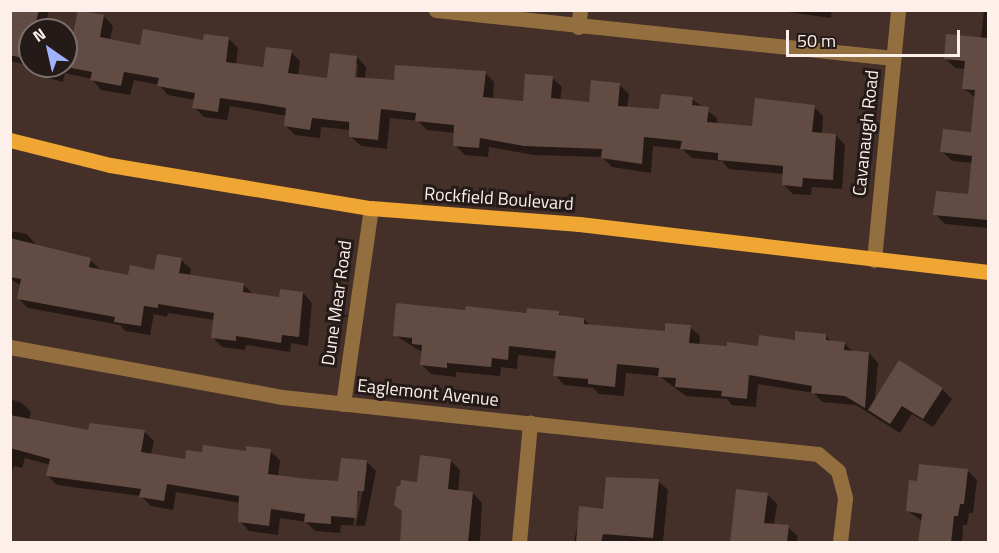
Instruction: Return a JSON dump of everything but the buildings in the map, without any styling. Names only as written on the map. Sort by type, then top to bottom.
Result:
[{"type":"main road","name":"Rockfield Boulevard","points":[[10,140],[110,165],[370,208],[579,224],[988,272]]},
{"type":"street","points":[[436,10],[578,27],[893,57]]},
{"type":"street","points":[[578,27],[580,10]]},
{"type":"street","name":"Cavanaugh Road","points":[[873,260],[898,10]]},
{"type":"street","name":"Dune Mear Road","points":[[343,404],[370,208]]},
{"type":"street","name":"Eaglemont Avenue","points":[[10,347],[219,389],[818,454],[838,471],[845,498],[840,543]]},
{"type":"street","points":[[519,543],[530,423]]}]
